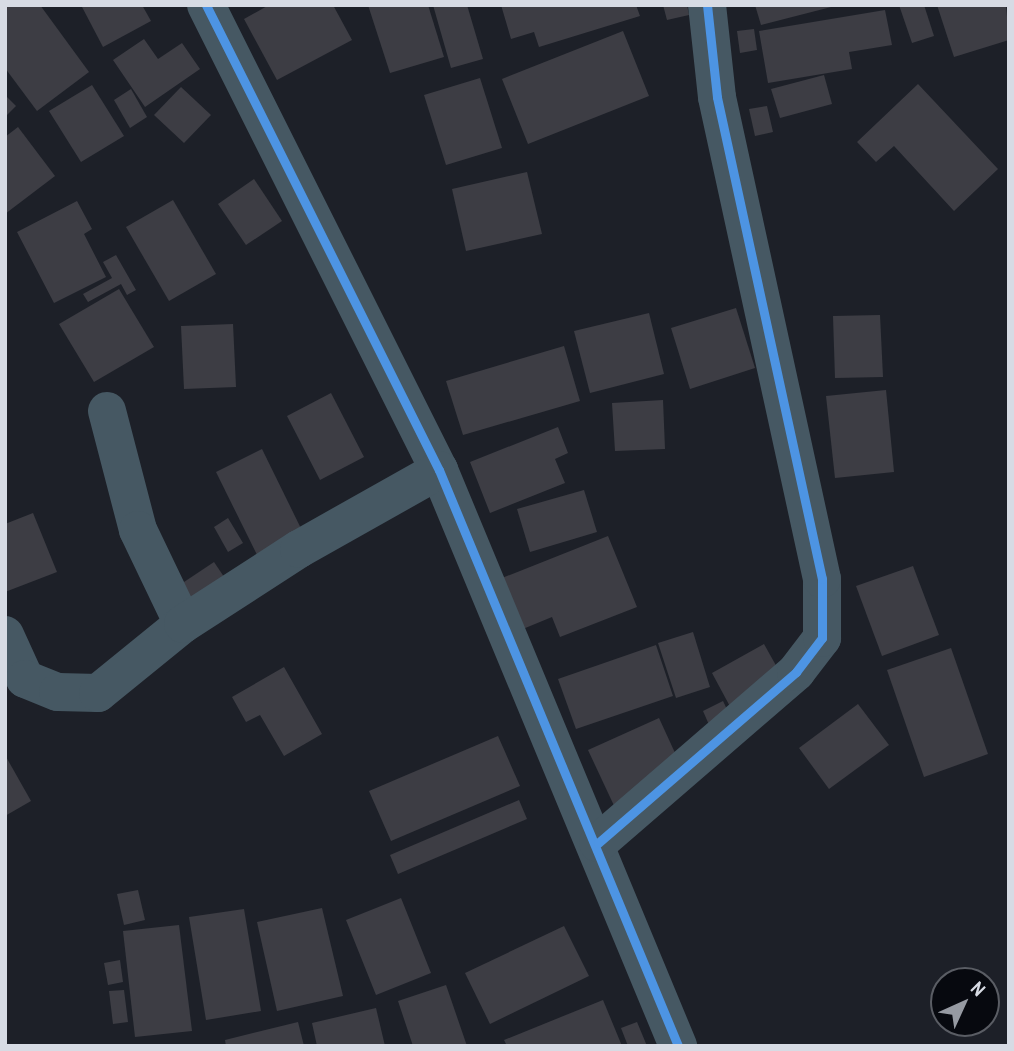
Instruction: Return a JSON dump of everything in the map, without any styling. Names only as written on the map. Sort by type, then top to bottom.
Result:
[{"type":"street","points":[[206,5],[439,470],[598,842],[678,1046]]},
{"type":"street","points":[[598,842],[796,673],[822,638],[820,567],[717,97],[707,5]]},
{"type":"street","points":[[107,411],[138,530],[183,624]]},
{"type":"street","points":[[5,635],[25,679],[58,692],[98,693],[183,624],[299,549],[439,470]]},
{"type":"building","points":[[5,5],[40,5],[89,72],[37,111],[5,68]]},
{"type":"building","points":[[81,5],[142,5],[151,21],[103,47]]},
{"type":"building","points":[[269,5],[333,5],[352,40],[277,80],[244,19]]},
{"type":"building","points":[[368,5],[428,5],[444,57],[390,73]]},
{"type":"building","points":[[433,5],[467,5],[483,59],[451,68]]},
{"type":"building","points":[[501,5],[636,5],[640,16],[539,47],[534,32],[511,39]]},
{"type":"building","points":[[663,5],[687,5],[689,15],[667,20]]},
{"type":"building","points":[[755,5],[834,5],[835,6],[761,25]]},
{"type":"building","points":[[899,5],[924,5],[934,36],[912,43]]},
{"type":"building","points":[[937,5],[1006,5],[1009,40],[954,57]]},
{"type":"building","points":[[885,10],[892,45],[849,52],[852,69],[768,83],[759,31]]},
{"type":"building","points":[[754,29],[757,50],[740,53],[737,31]]},
{"type":"building","points":[[623,31],[649,96],[528,144],[502,79]]},
{"type":"building","points":[[144,39],[158,59],[182,43],[200,69],[145,107],[113,60]]},
{"type":"building","points":[[824,75],[832,104],[780,118],[771,89]]},
{"type":"building","points":[[480,78],[502,148],[446,165],[424,95]]},
{"type":"building","points":[[918,84],[998,169],[954,211],[894,146],[876,162],[857,142]]},
{"type":"building","points":[[92,85],[124,136],[81,162],[49,111]]},
{"type":"building","points":[[181,87],[211,115],[184,143],[154,115]]},
{"type":"building","points":[[131,89],[147,117],[130,128],[114,100]]},
{"type":"building","points":[[5,95],[16,106],[5,117]]},
{"type":"building","points":[[767,106],[773,132],[755,136],[749,109]]},
{"type":"building","points":[[18,127],[55,176],[5,214],[5,137]]},
{"type":"building","points":[[527,172],[542,234],[466,251],[452,189]]},
{"type":"building","points":[[254,179],[282,221],[246,245],[218,204]]},
{"type":"building","points":[[173,200],[216,274],[169,301],[126,227]]},
{"type":"building","points":[[77,201],[92,229],[84,234],[106,277],[54,303],[17,232]]},
{"type":"building","points":[[116,255],[136,290],[127,295],[121,284],[88,302],[83,294],[112,278],[103,262]]},
{"type":"building","points":[[119,289],[154,347],[94,382],[59,324]]},
{"type":"building","points":[[736,308],[755,368],[690,389],[671,328]]},
{"type":"building","points":[[649,313],[664,374],[590,393],[574,331]]},
{"type":"building","points":[[880,315],[883,377],[835,378],[833,316]]},
{"type":"building","points":[[233,324],[236,387],[184,389],[181,326]]},
{"type":"building","points":[[564,346],[580,401],[463,435],[446,381]]},
{"type":"building","points":[[886,390],[894,472],[835,478],[826,396]]},
{"type":"building","points":[[331,393],[364,457],[320,480],[287,416]]},
{"type":"building","points":[[663,400],[665,449],[615,451],[612,403]]},
{"type":"building","points":[[558,427],[568,453],[555,459],[565,483],[490,513],[470,462]]},
{"type":"building","points":[[262,449],[316,559],[270,581],[216,472]]},
{"type":"building","points":[[584,490],[597,532],[530,552],[517,509]]},
{"type":"building","points":[[33,513],[57,572],[5,592],[5,524]]},
{"type":"building","points":[[228,518],[243,543],[228,552],[214,527]]},
{"type":"building","points":[[608,536],[637,607],[560,637],[552,617],[518,631],[497,580]]},
{"type":"building","points":[[214,562],[241,602],[196,633],[169,592]]},
{"type":"building","points":[[913,566],[939,635],[882,656],[856,586]]},
{"type":"building","points":[[693,632],[710,687],[676,698],[658,643]]},
{"type":"building","points":[[764,644],[793,696],[740,725],[712,673]]},
{"type":"building","points":[[656,645],[673,696],[576,729],[558,679]]},
{"type":"building","points":[[951,648],[988,754],[924,777],[887,670]]},
{"type":"building","points":[[284,667],[322,734],[284,756],[260,715],[246,722],[232,697]]},
{"type":"building","points":[[723,701],[735,726],[714,736],[703,711]]},
{"type":"building","points":[[858,704],[889,745],[829,789],[799,748]]},
{"type":"building","points":[[659,718],[687,779],[617,812],[588,750]]},
{"type":"building","points":[[498,736],[520,786],[391,841],[369,791]]},
{"type":"building","points":[[5,755],[31,801],[5,816]]},
{"type":"building","points":[[519,800],[527,819],[398,874],[390,855]]},
{"type":"building","points":[[138,890],[145,920],[124,925],[117,894]]},
{"type":"building","points":[[401,898],[431,973],[376,995],[346,920]]},
{"type":"building","points":[[322,908],[343,996],[277,1011],[257,922]]},
{"type":"building","points":[[244,909],[261,1011],[206,1020],[189,917]]},
{"type":"building","points":[[179,925],[192,1031],[135,1037],[123,931]]},
{"type":"building","points":[[564,926],[589,976],[490,1024],[465,973]]},
{"type":"building","points":[[120,960],[123,982],[108,985],[104,963]]},
{"type":"building","points":[[446,985],[467,1046],[413,1046],[398,1001]]},
{"type":"building","points":[[124,990],[128,1022],[113,1024],[109,991]]},
{"type":"building","points":[[603,1000],[622,1046],[507,1046],[504,1040]]},
{"type":"building","points":[[376,1008],[385,1046],[317,1046],[312,1023]]},
{"type":"building","points":[[298,1022],[304,1046],[226,1046],[225,1040]]},
{"type":"building","points":[[637,1022],[647,1046],[628,1046],[621,1028]]},
{"type":"cycle path","points":[[206,5],[439,470],[678,1046]]},
{"type":"cycle path","points":[[598,843],[796,672],[822,638],[822,579],[717,97],[707,5]]}]
